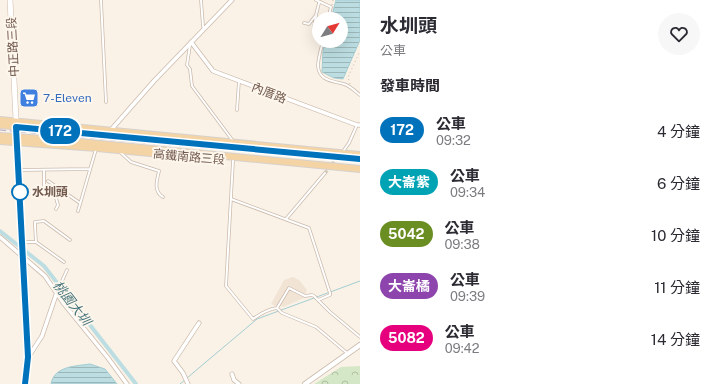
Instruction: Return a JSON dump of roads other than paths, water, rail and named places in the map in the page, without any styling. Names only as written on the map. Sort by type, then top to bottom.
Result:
[{"type":"main road","name":"中正路三段","points":[[10,0],[28,357],[25,384]]},
{"type":"main road","points":[[0,120],[16,124]]},
{"type":"main road","points":[[0,125],[16,124]]},
{"type":"main road","name":"高鐵南路三段","points":[[16,124],[110,131],[360,155]]},
{"type":"main road","name":"高鐵南路三段","points":[[16,124],[189,143],[360,159]]},
{"type":"main road","points":[[0,136],[17,140]]},
{"type":"main road","points":[[0,141],[17,140]]},
{"type":"main road","name":"高鐵南路三段","points":[[17,140],[360,173]]},
{"type":"main road","name":"高鐵南路三段","points":[[17,140],[65,140],[360,169]]},
{"type":"main road","points":[[189,143],[204,140]]},
{"type":"street","points":[[110,131],[154,81],[232,0]]},
{"type":"street","name":"內厝路","points":[[191,42],[213,71],[358,125]]},
{"type":"street","points":[[0,237],[23,254],[45,276],[64,304],[127,384]]},
{"type":"street","points":[[28,357],[42,336],[57,292]]},
{"type":"street","points":[[186,381],[183,373],[174,360],[199,323]]},
{"type":"street","points":[[305,384],[360,345]]},
{"type":"street","points":[[232,374],[234,380],[239,384]]},
{"type":"lane","points":[[101,0],[106,102]]},
{"type":"lane","points":[[201,0],[204,28]]},
{"type":"lane","points":[[316,0],[319,3],[331,7],[330,12]]},
{"type":"lane","points":[[317,12],[319,3]]},
{"type":"lane","points":[[304,23],[309,24],[312,20]]},
{"type":"lane","points":[[191,42],[187,65],[190,69],[192,86],[225,128],[234,144]]},
{"type":"lane","points":[[321,48],[318,63],[318,69],[321,74],[329,81],[348,86],[360,95]]},
{"type":"lane","points":[[237,110],[239,81]]},
{"type":"lane","points":[[344,150],[358,125]]},
{"type":"lane","points":[[78,211],[97,148]]},
{"type":"lane","points":[[118,150],[131,162],[159,171],[156,186],[157,191],[163,197]]},
{"type":"lane","points":[[231,199],[309,228],[330,295],[316,298],[304,296],[289,288],[277,308],[262,313],[253,319],[226,286],[233,161]]},
{"type":"lane","points":[[18,170],[90,169]]},
{"type":"lane","points":[[44,170],[44,190],[56,198],[58,205],[56,209]]},
{"type":"lane","points":[[286,219],[325,173]]},
{"type":"lane","points":[[48,181],[81,203]]},
{"type":"lane","points":[[36,242],[35,222],[40,221],[44,221],[70,240]]},
{"type":"lane","points":[[22,240],[36,242],[64,262]]},
{"type":"lane","points":[[57,292],[67,270]]},
{"type":"lane","points":[[316,298],[360,337]]},
{"type":"lane","points":[[277,308],[282,313],[316,327],[348,354]]},
{"type":"water","points":[[336,0],[360,0],[360,40],[343,79],[334,78],[322,72],[324,48],[348,48],[348,12],[333,12]]},
{"type":"water","points":[[90,364],[105,369],[117,384],[51,384],[53,378],[61,370],[72,366]]},
{"type":"waterway","name":"桃園大圳","points":[[0,231],[44,266],[136,384]]},
{"type":"waterway","points":[[187,378],[257,319],[360,281]]},
{"type":"waterway","points":[[180,384],[185,380]]},
{"type":"tunnel","points":[[325,173],[342,152]]},
{"type":"railway","points":[[0,130],[360,162]]},
{"type":"place","name":"7-Eleven","points":[[29,98]]},
{"type":"place","name":"水圳頭","points":[[20,192]]}]
